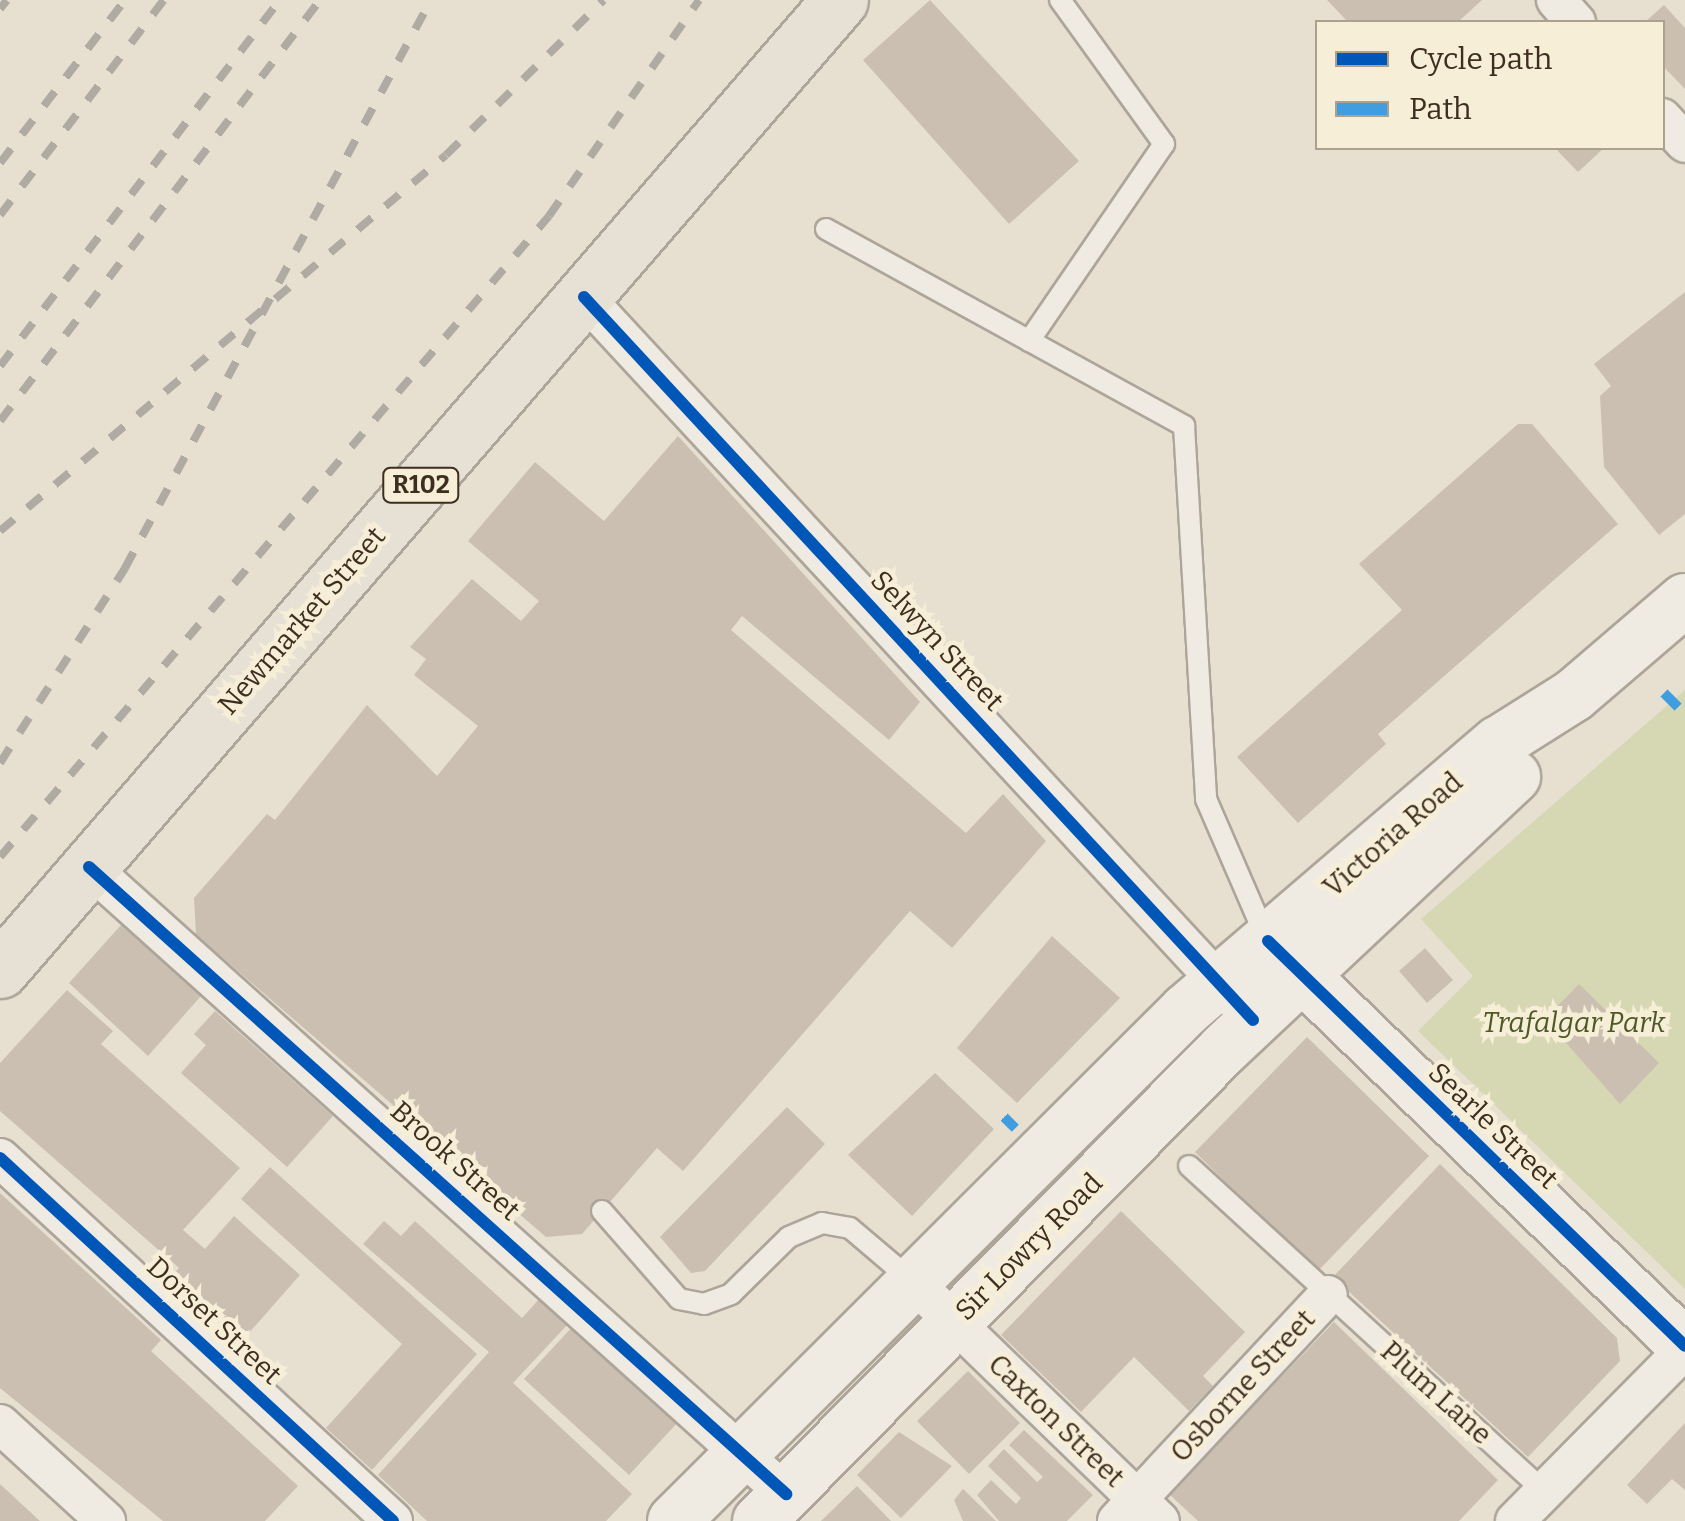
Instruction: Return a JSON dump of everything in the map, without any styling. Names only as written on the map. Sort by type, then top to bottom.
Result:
[{"type":"main road","name":"Newmarket Street","points":[[0,970],[840,0]]},
{"type":"main road","name":"Victoria Road","points":[[1219,982],[1284,958],[1524,768],[1574,696],[1685,600]]},
{"type":"main road","name":"Sir Lowry Road","points":[[773,1507],[1253,1020],[1284,958]]},
{"type":"main road","name":"Searle Street","points":[[1284,958],[1685,1347]]},
{"type":"main road","points":[[674,1521],[910,1279],[1219,982]]},
{"type":"street","points":[[1556,0],[1574,20]]},
{"type":"street","points":[[1665,121],[1685,143]]},
{"type":"street","name":"Selwyn Street","points":[[584,297],[1253,1020]]},
{"type":"street","name":"Brook Street","points":[[90,867],[741,1452],[773,1507]]},
{"type":"street","name":"Dorset Street","points":[[0,1158],[394,1521]]},
{"type":"street","name":"Caxton Street","points":[[910,1279],[1138,1514]]},
{"type":"street","name":"Osborne Street","points":[[1138,1514],[1328,1295]]},
{"type":"street","points":[[1515,1521],[1685,1347]]},
{"type":"street","points":[[0,1424],[106,1521]]},
{"type":"lane","points":[[1029,340],[1164,144],[1060,0]]},
{"type":"lane","points":[[826,229],[1184,426],[1206,799],[1284,958]]},
{"type":"lane","name":"Plum Lane","points":[[1189,1166],[1544,1491]]},
{"type":"lane","points":[[602,1212],[679,1299],[704,1304],[731,1294],[789,1237],[822,1224],[850,1228],[910,1279]]},
{"type":"green space","name":"Trafalgar Park","points":[[1685,690],[1685,1289],[1418,1031],[1473,976],[1421,919]]},
{"type":"building","points":[[930,0],[1079,161],[1009,224],[863,60]]},
{"type":"building","points":[[1327,0],[1482,0],[1460,20],[1346,20]]},
{"type":"building","points":[[1664,5],[1685,28],[1685,89],[1665,68],[1665,20],[1647,20]]},
{"type":"building","points":[[1557,150],[1602,150],[1578,172]]},
{"type":"building","points":[[1685,292],[1685,514],[1659,535],[1604,467],[1600,396],[1611,386],[1594,364]]},
{"type":"building","points":[[1518,424],[1532,424],[1618,524],[1378,734],[1386,744],[1298,823],[1237,757],[1402,610],[1359,564]]},
{"type":"building","points":[[678,436],[920,702],[889,740],[742,616],[731,630],[966,833],[1003,794],[1046,841],[952,948],[910,911],[683,1171],[657,1148],[582,1234],[546,1237],[196,935],[194,898],[267,814],[275,820],[367,705],[437,776],[478,726],[414,675],[426,659],[410,647],[472,579],[521,621],[539,601],[468,541],[535,462],[604,521]]},
{"type":"building","points":[[121,925],[201,996],[148,1056],[69,983]]},
{"type":"building","points":[[1052,936],[1120,998],[1017,1103],[957,1048]]},
{"type":"building","points":[[1425,948],[1453,980],[1427,1003],[1399,971]]},
{"type":"building","points":[[1579,984],[1659,1063],[1620,1104],[1545,1019]]},
{"type":"building","points":[[67,990],[113,1031],[101,1044],[240,1168],[183,1230],[205,1249],[234,1216],[300,1275],[240,1343],[169,1279],[179,1268],[0,1111],[0,1063]]},
{"type":"building","points":[[215,1011],[333,1116],[287,1167],[181,1073],[206,1045],[194,1034]]},
{"type":"building","points":[[1307,1037],[1429,1156],[1317,1272],[1195,1152]]},
{"type":"building","points":[[935,1073],[994,1129],[912,1216],[848,1155]]},
{"type":"building","points":[[787,1107],[825,1144],[705,1271],[691,1273],[660,1237]]},
{"type":"building","points":[[1440,1164],[1617,1338],[1620,1361],[1528,1457],[1333,1277]]},
{"type":"building","points":[[270,1167],[477,1354],[372,1470],[326,1428],[402,1344],[241,1199]]},
{"type":"building","points":[[0,1193],[161,1340],[151,1351],[298,1486],[265,1521],[163,1521],[0,1388]]},
{"type":"building","points":[[1121,1211],[1245,1332],[1203,1376],[1213,1386],[1189,1411],[1134,1357],[1081,1412],[1001,1335]]},
{"type":"building","points":[[384,1221],[401,1236],[415,1221],[522,1318],[540,1298],[568,1324],[513,1383],[632,1494],[606,1521],[427,1521],[378,1475],[489,1352],[363,1244]]},
{"type":"building","points":[[1334,1322],[1498,1480],[1459,1521],[1198,1521],[1169,1494]]},
{"type":"building","points":[[574,1325],[679,1421],[629,1475],[524,1379]]},
{"type":"building","points":[[968,1371],[1020,1423],[969,1474],[917,1421]]},
{"type":"building","points":[[1685,1423],[1685,1490],[1672,1479],[1647,1504],[1627,1485]]},
{"type":"building","points":[[1024,1430],[1093,1495],[1067,1521],[999,1521],[977,1495],[991,1480],[1016,1504],[1021,1498],[988,1466],[1004,1449],[1037,1482],[1043,1477],[1009,1445]]},
{"type":"building","points":[[899,1432],[952,1466],[901,1518],[857,1475]]},
{"type":"building","points":[[0,1484],[40,1521],[0,1521]]},
{"type":"building","points":[[857,1486],[891,1521],[821,1521]]},
{"type":"building","points":[[963,1489],[996,1521],[963,1521],[954,1500]]},
{"type":"railway","points":[[0,9],[7,0]]},
{"type":"railway","points":[[0,163],[125,0]]},
{"type":"railway","points":[[0,215],[164,0]]},
{"type":"railway","points":[[0,366],[280,0]]},
{"type":"railway","points":[[0,421],[320,0]]},
{"type":"railway","points":[[0,763],[125,568],[431,0]]},
{"type":"railway","points":[[0,531],[446,155],[604,0]]},
{"type":"railway","points":[[0,857],[549,216],[699,0]]},
{"type":"marked path","points":[[1664,693],[1685,714]]},
{"type":"marked path","points":[[1004,1117],[1015,1128]]},
{"type":"cycle path","points":[[584,297],[1253,1020]]},
{"type":"cycle path","points":[[89,867],[786,1494]]},
{"type":"cycle path","points":[[1268,941],[1685,1346]]},
{"type":"cycle path","points":[[0,1158],[393,1521]]}]
